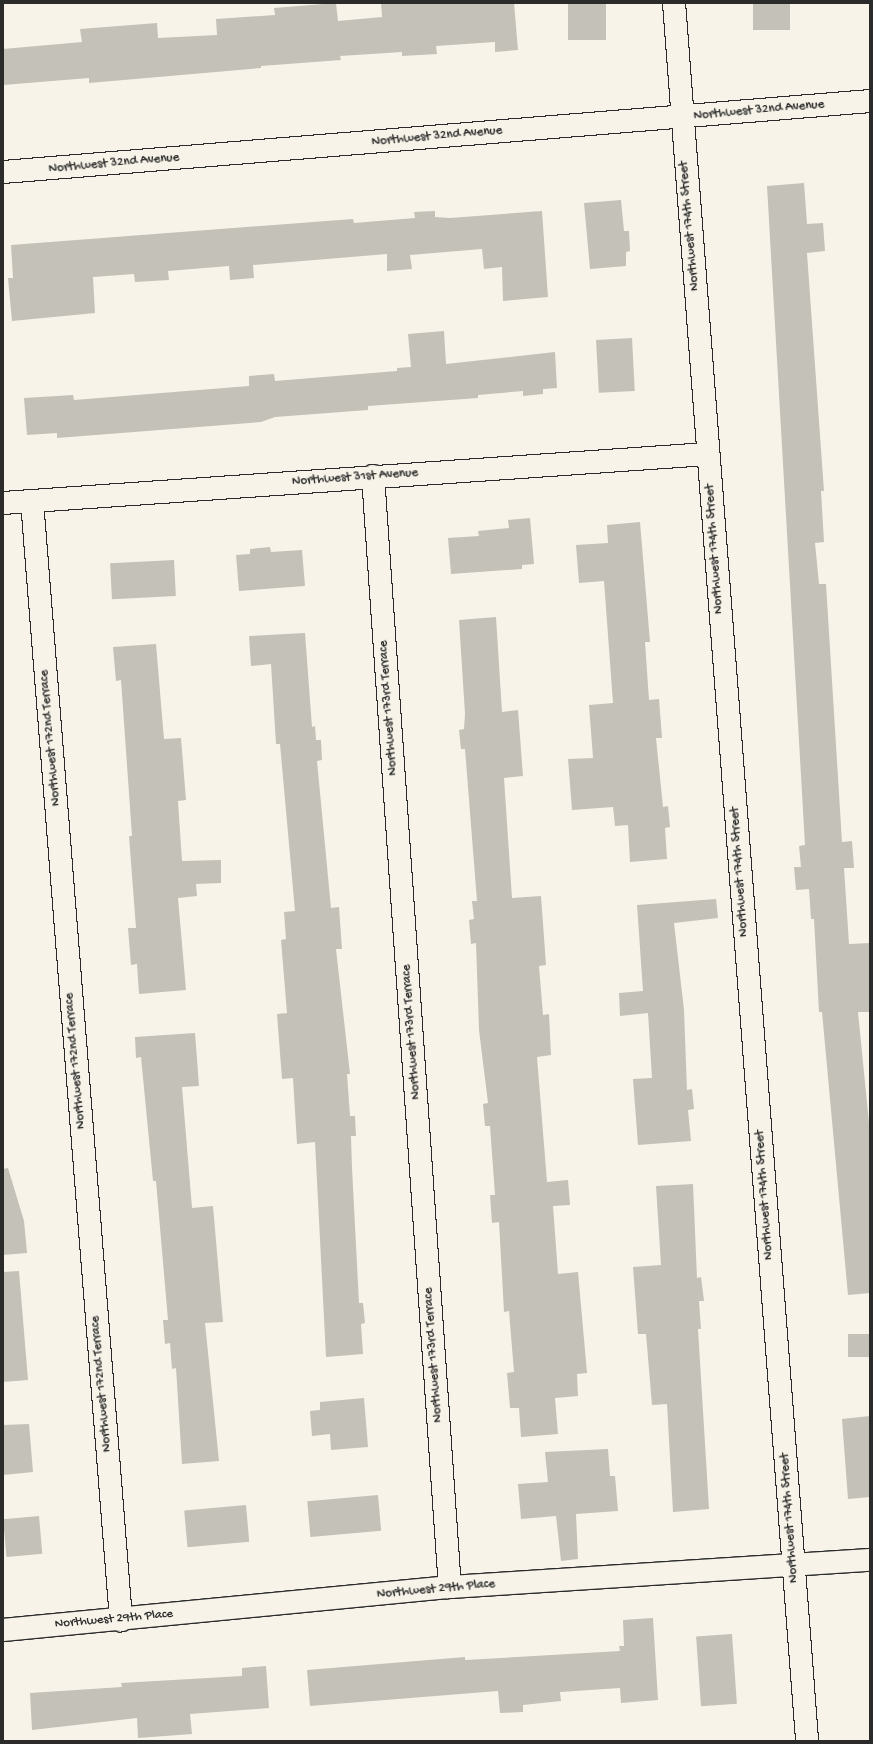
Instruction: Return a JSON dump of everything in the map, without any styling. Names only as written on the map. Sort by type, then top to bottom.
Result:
[{"type":"street","name":"Northwest 174th Street","points":[[674,3],[681,118],[807,1741]]},
{"type":"street","name":"Northwest 32nd Avenue","points":[[3,172],[681,118],[870,101]]},
{"type":"street","name":"Northwest 31st Avenue","points":[[3,503],[373,476],[708,454]]},
{"type":"street","name":"Northwest 173rd Terrace","points":[[373,476],[450,1587]]},
{"type":"street","name":"Northwest 172nd Terrace","points":[[32,501],[121,1620]]},
{"type":"street","name":"Northwest 29th Place","points":[[3,1630],[121,1620],[450,1587],[870,1560]]},
{"type":"building","points":[[336,3],[338,21],[382,17],[381,3],[514,3],[518,50],[495,52],[495,42],[436,46],[437,54],[402,56],[402,52],[340,56],[341,60],[261,66],[261,68],[89,83],[89,78],[3,85],[3,49],[82,42],[80,29],[157,23],[158,38],[217,35],[216,19],[275,15],[274,8]]},
{"type":"building","points":[[568,3],[606,3],[606,40],[568,40]]},
{"type":"building","points":[[753,3],[790,3],[790,30],[753,30]]},
{"type":"building","points":[[804,183],[807,224],[823,223],[825,251],[807,253],[824,491],[821,491],[824,542],[815,543],[819,584],[826,584],[842,842],[852,841],[854,868],[844,868],[849,944],[870,943],[870,1012],[858,1012],[870,1133],[870,1293],[848,1295],[822,1012],[819,1012],[814,919],[811,919],[809,889],[796,890],[794,867],[801,867],[799,846],[805,845],[767,186]]},
{"type":"building","points":[[621,200],[624,231],[629,231],[630,251],[626,252],[626,266],[590,269],[584,203]]},
{"type":"building","points":[[435,211],[435,217],[450,218],[542,211],[548,297],[503,301],[502,267],[484,269],[482,249],[410,255],[412,269],[387,271],[387,254],[253,265],[254,278],[230,280],[229,266],[168,271],[169,280],[135,282],[134,274],[93,277],[95,313],[12,321],[8,278],[13,278],[11,245],[353,219],[354,223],[415,218],[414,212]]},
{"type":"building","points":[[444,331],[446,364],[555,352],[557,388],[543,389],[543,394],[523,396],[523,391],[478,395],[478,398],[368,406],[368,410],[275,417],[261,422],[57,438],[57,433],[27,435],[24,398],[73,395],[74,400],[249,386],[249,376],[274,374],[275,381],[397,371],[397,368],[411,367],[408,334]]},
{"type":"building","points":[[632,338],[635,391],[599,393],[596,340]]},
{"type":"building","points":[[530,518],[534,564],[522,565],[522,569],[451,574],[448,538],[479,536],[478,531],[509,528],[508,520]]},
{"type":"building","points":[[640,522],[650,642],[645,642],[649,700],[659,699],[662,738],[656,738],[663,807],[668,806],[670,827],[665,828],[667,859],[630,862],[628,825],[615,826],[613,807],[572,810],[568,759],[593,758],[589,705],[613,703],[604,581],[579,583],[576,545],[608,543],[607,525]]},
{"type":"building","points":[[270,547],[271,552],[302,550],[305,586],[239,591],[236,555],[250,554],[250,549]]},
{"type":"building","points":[[174,560],[176,596],[112,599],[110,563]]},
{"type":"building","points":[[496,617],[502,712],[518,710],[523,776],[504,778],[512,898],[541,896],[546,965],[539,966],[543,1015],[549,1014],[551,1055],[537,1057],[547,1182],[568,1180],[570,1205],[553,1206],[558,1274],[578,1272],[587,1373],[577,1374],[578,1396],[555,1398],[558,1434],[521,1437],[519,1408],[510,1408],[507,1373],[514,1372],[509,1311],[504,1312],[499,1222],[492,1223],[490,1195],[495,1195],[490,1126],[485,1126],[483,1104],[488,1103],[479,1030],[476,943],[471,944],[469,920],[474,919],[472,901],[477,901],[465,749],[461,749],[459,730],[464,729],[465,714],[459,620]]},
{"type":"building","points":[[305,633],[312,727],[315,726],[316,740],[321,740],[322,760],[317,761],[331,908],[339,907],[342,949],[336,949],[350,1074],[347,1074],[350,1116],[355,1116],[356,1136],[351,1136],[352,1168],[359,1303],[363,1303],[365,1323],[361,1324],[363,1354],[326,1357],[315,1142],[297,1144],[293,1078],[282,1079],[277,1014],[287,1013],[281,940],[286,939],[284,912],[295,911],[280,744],[276,744],[271,664],[251,666],[249,636]]},
{"type":"building","points":[[156,644],[164,739],[181,738],[186,800],[178,801],[182,861],[221,860],[221,883],[196,884],[197,896],[178,898],[186,990],[139,994],[137,964],[131,965],[128,928],[136,928],[129,836],[132,836],[121,680],[116,681],[113,647]]},
{"type":"building","points":[[716,899],[718,918],[674,923],[684,1010],[687,1090],[692,1089],[694,1109],[688,1110],[691,1141],[638,1145],[633,1079],[652,1078],[648,1013],[620,1016],[619,993],[643,991],[637,905]]},
{"type":"building","points":[[195,1033],[199,1086],[182,1087],[192,1208],[213,1206],[223,1322],[205,1323],[219,1461],[182,1464],[176,1368],[172,1369],[170,1343],[165,1344],[163,1320],[168,1320],[156,1181],[153,1181],[141,1057],[136,1058],[135,1037]]},
{"type":"building","points":[[8,1168],[24,1221],[27,1253],[3,1255],[3,1169]]},
{"type":"building","points":[[693,1184],[697,1278],[701,1277],[704,1301],[699,1301],[701,1329],[698,1329],[709,1509],[673,1512],[667,1404],[652,1405],[646,1334],[638,1334],[633,1267],[661,1265],[656,1186]]},
{"type":"building","points":[[19,1271],[28,1380],[3,1382],[3,1272]]},
{"type":"building","points":[[848,1334],[870,1334],[870,1357],[848,1357]]},
{"type":"building","points":[[364,1398],[368,1447],[331,1450],[330,1434],[312,1436],[310,1411],[320,1410],[320,1402]]},
{"type":"building","points":[[870,1416],[870,1497],[848,1499],[842,1419]]},
{"type":"building","points":[[29,1424],[33,1472],[3,1475],[3,1425]]},
{"type":"building","points":[[608,1449],[610,1476],[615,1476],[618,1511],[576,1514],[578,1559],[561,1561],[556,1516],[521,1519],[518,1484],[548,1482],[545,1452]]},
{"type":"building","points":[[378,1495],[381,1531],[310,1537],[307,1501]]},
{"type":"building","points":[[246,1505],[249,1542],[187,1547],[184,1510]]},
{"type":"building","points":[[39,1516],[42,1554],[6,1557],[3,1519]]},
{"type":"building","points":[[653,1618],[658,1700],[621,1703],[620,1688],[560,1692],[561,1701],[523,1705],[523,1712],[500,1713],[498,1691],[310,1706],[307,1670],[465,1657],[465,1660],[620,1651],[619,1646],[624,1646],[623,1620]]},
{"type":"building","points":[[732,1634],[737,1704],[701,1706],[696,1637]]},
{"type":"building","points":[[266,1666],[269,1708],[190,1714],[192,1734],[138,1738],[137,1718],[32,1730],[30,1693],[122,1687],[121,1683],[242,1676],[242,1668]]}]
